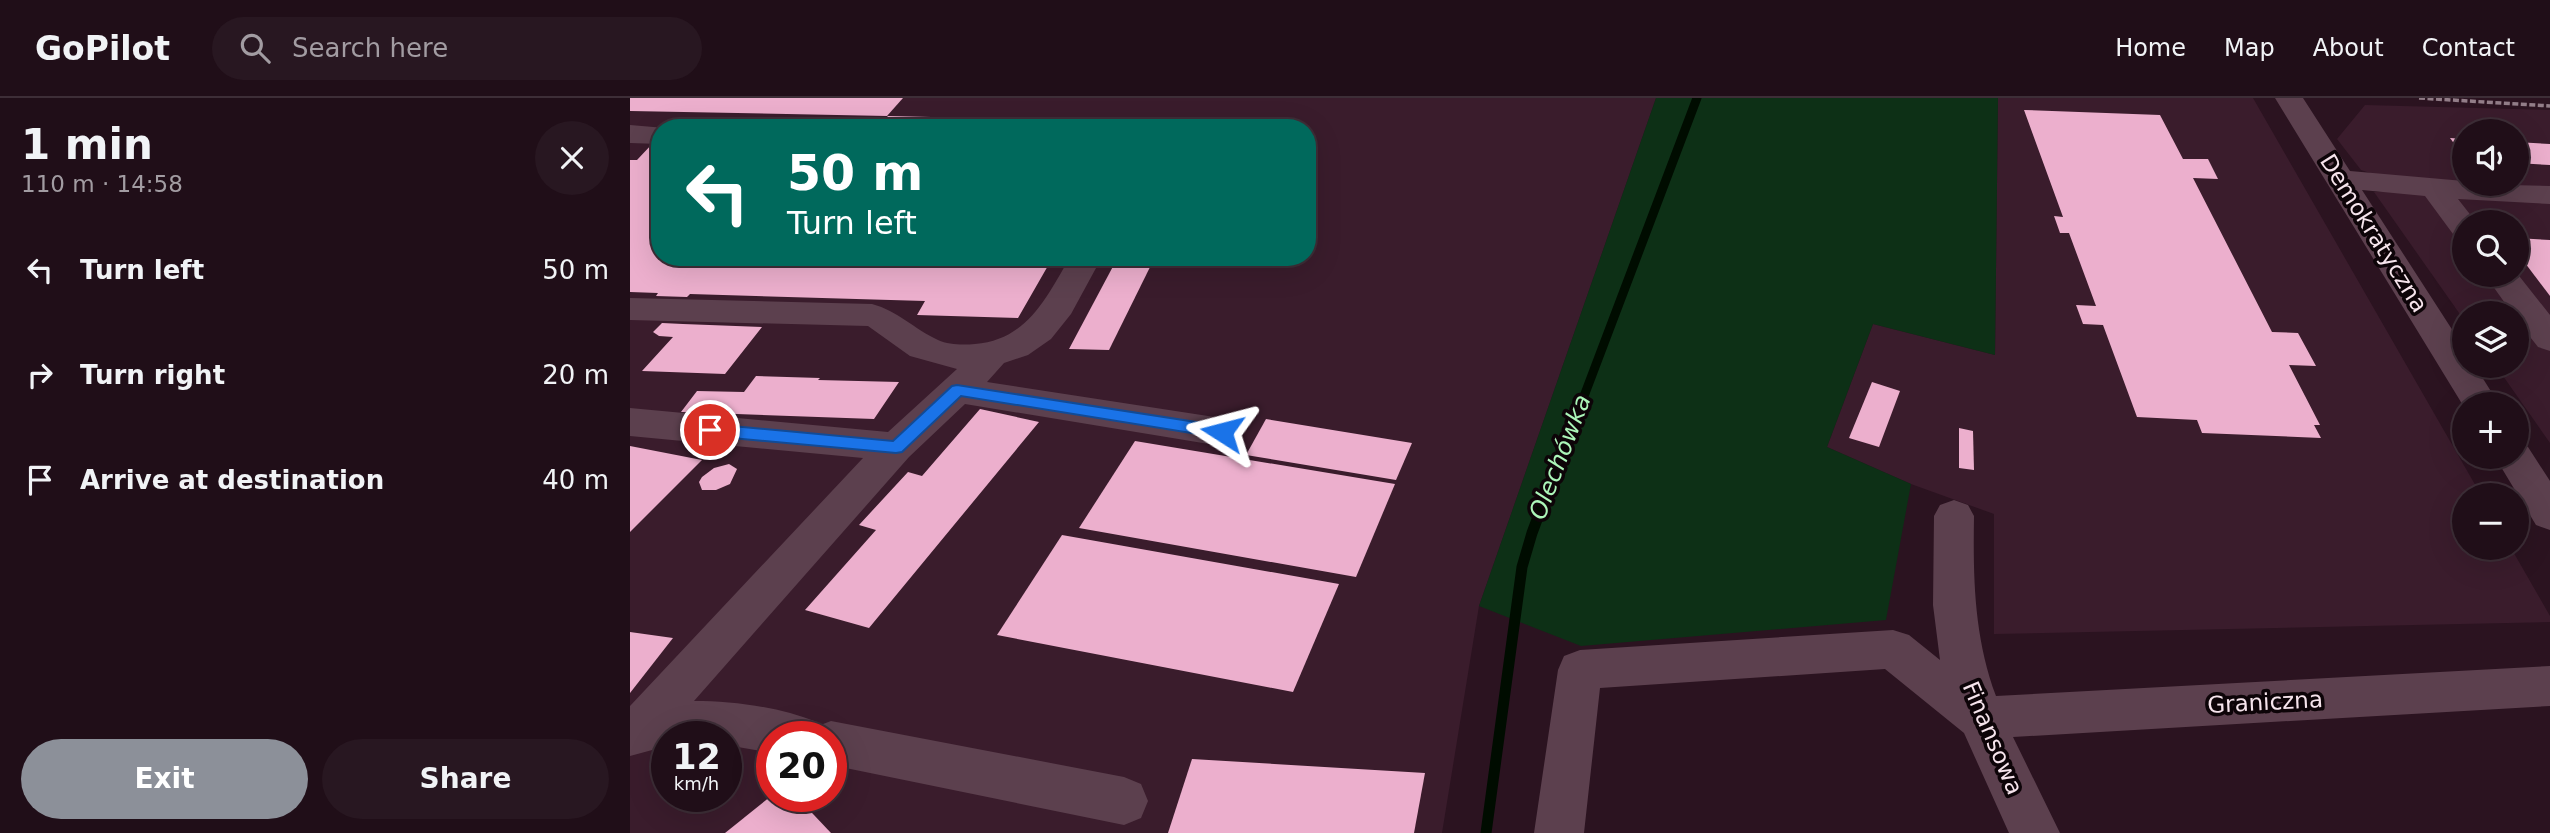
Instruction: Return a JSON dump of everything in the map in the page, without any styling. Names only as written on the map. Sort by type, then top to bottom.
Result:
[{"type":"street","name":"Demokratyczna","points":[[2289,98],[2474,392]]},
{"type":"street","points":[[630,134],[651,135]]},
{"type":"street","points":[[2341,179],[2550,195]]},
{"type":"street","points":[[2434,188],[2452,211]]},
{"type":"street","points":[[630,309],[872,315],[884,319],[903,335],[931,351],[950,356],[992,354],[1020,344],[1039,332],[1080,266]]},
{"type":"street","points":[[2510,287],[2550,339]]},
{"type":"street","points":[[633,734],[896,447],[992,354]]},
{"type":"street","points":[[957,390],[1222,432]]},
{"type":"street","points":[[630,422],[896,447]]},
{"type":"street","points":[[2522,469],[2550,514]]},
{"type":"street","name":"Finansowa","points":[[1954,516],[1953,595],[1957,634],[1966,677],[1980,718],[2035,833]]},
{"type":"street","points":[[1559,833],[1580,670],[1893,649],[1980,718]]},
{"type":"street","name":"Graniczna","points":[[1980,718],[2550,686]]},
{"type":"street","points":[[633,734],[650,727],[699,720],[756,728]]},
{"type":"street","points":[[847,746],[1124,801]]},
{"type":"path","points":[[2419,98],[2550,106]]},
{"type":"shaded area","points":[[630,98],[1656,98],[1479,606],[1442,833],[630,833]]},
{"type":"shaded area","points":[[1998,98],[2253,98],[2452,445],[2452,469],[2466,469],[2474,483],[2452,483],[2452,560],[2518,560],[2550,616],[2550,622],[1994,634],[1994,514],[1911,484],[1827,447],[1873,324],[1995,355]]},
{"type":"shaded area","points":[[2365,105],[2550,110],[2550,443],[2529,413],[2529,392],[2514,392],[2504,378],[2529,378],[2529,301],[2452,303],[2374,192],[2387,192],[2376,175],[2361,170],[2337,139]]},
{"type":"green space","points":[[1656,98],[1998,98],[1995,355],[1873,324],[1827,447],[1911,484],[1886,620],[1581,646],[1479,606]]},
{"type":"building","points":[[630,98],[903,98],[887,116],[630,111]]},
{"type":"building","points":[[2024,110],[2160,115],[2183,159],[2208,159],[2218,179],[2193,178],[2272,332],[2298,333],[2316,366],[2289,365],[2320,425],[2314,425],[2321,438],[2202,433],[2197,420],[2137,417],[2103,325],[2083,324],[2076,305],[2096,306],[2069,233],[2060,233],[2054,216],[2063,217]]},
{"type":"building","points":[[888,116],[931,117],[929,119],[885,119]]},
{"type":"building","points":[[2529,143],[2550,144],[2550,165],[2529,164]]},
{"type":"building","points":[[651,145],[651,266],[1048,266],[1018,318],[917,315],[925,301],[690,294],[687,297],[630,292],[630,160],[637,160]]},
{"type":"building","points":[[2529,239],[2550,240],[2550,296],[2529,268]]},
{"type":"building","points":[[1113,266],[1151,266],[1109,350],[1069,349]]},
{"type":"building","points":[[662,323],[762,327],[725,374],[642,371],[673,337],[659,336],[653,332]]},
{"type":"building","points":[[756,376],[899,382],[874,419],[681,412],[697,391],[744,392]]},
{"type":"building","points":[[1872,382],[1900,391],[1879,447],[1849,438]]},
{"type":"building","points":[[980,409],[1039,422],[869,628],[805,610],[876,530],[859,525],[908,472],[922,476]]},
{"type":"building","points":[[1266,419],[1412,443],[1396,480],[1246,455]]},
{"type":"building","points":[[1959,428],[1973,431],[1974,470],[1959,468]]},
{"type":"building","points":[[1135,441],[1395,484],[1356,577],[1079,528]]},
{"type":"building","points":[[630,446],[702,460],[630,532]]},
{"type":"building","points":[[729,464],[737,469],[730,484],[716,490],[702,490],[699,482],[702,477],[714,468]]},
{"type":"building","points":[[1062,535],[1339,584],[1293,692],[997,635]]},
{"type":"building","points":[[630,632],[673,638],[630,693]]},
{"type":"building","points":[[1192,759],[1425,773],[1414,833],[1168,833]]},
{"type":"building","points":[[756,808],[756,812],[811,812],[831,833],[725,833]]},
{"type":"waterway","name":"Olechówka","points":[[1578,412],[1697,98]]},
{"type":"waterway","name":"Olechówka","points":[[1486,833],[1522,567],[1578,410]]},
{"type":"route","points":[[710,430],[896,447],[957,390],[1222,432]]}]
